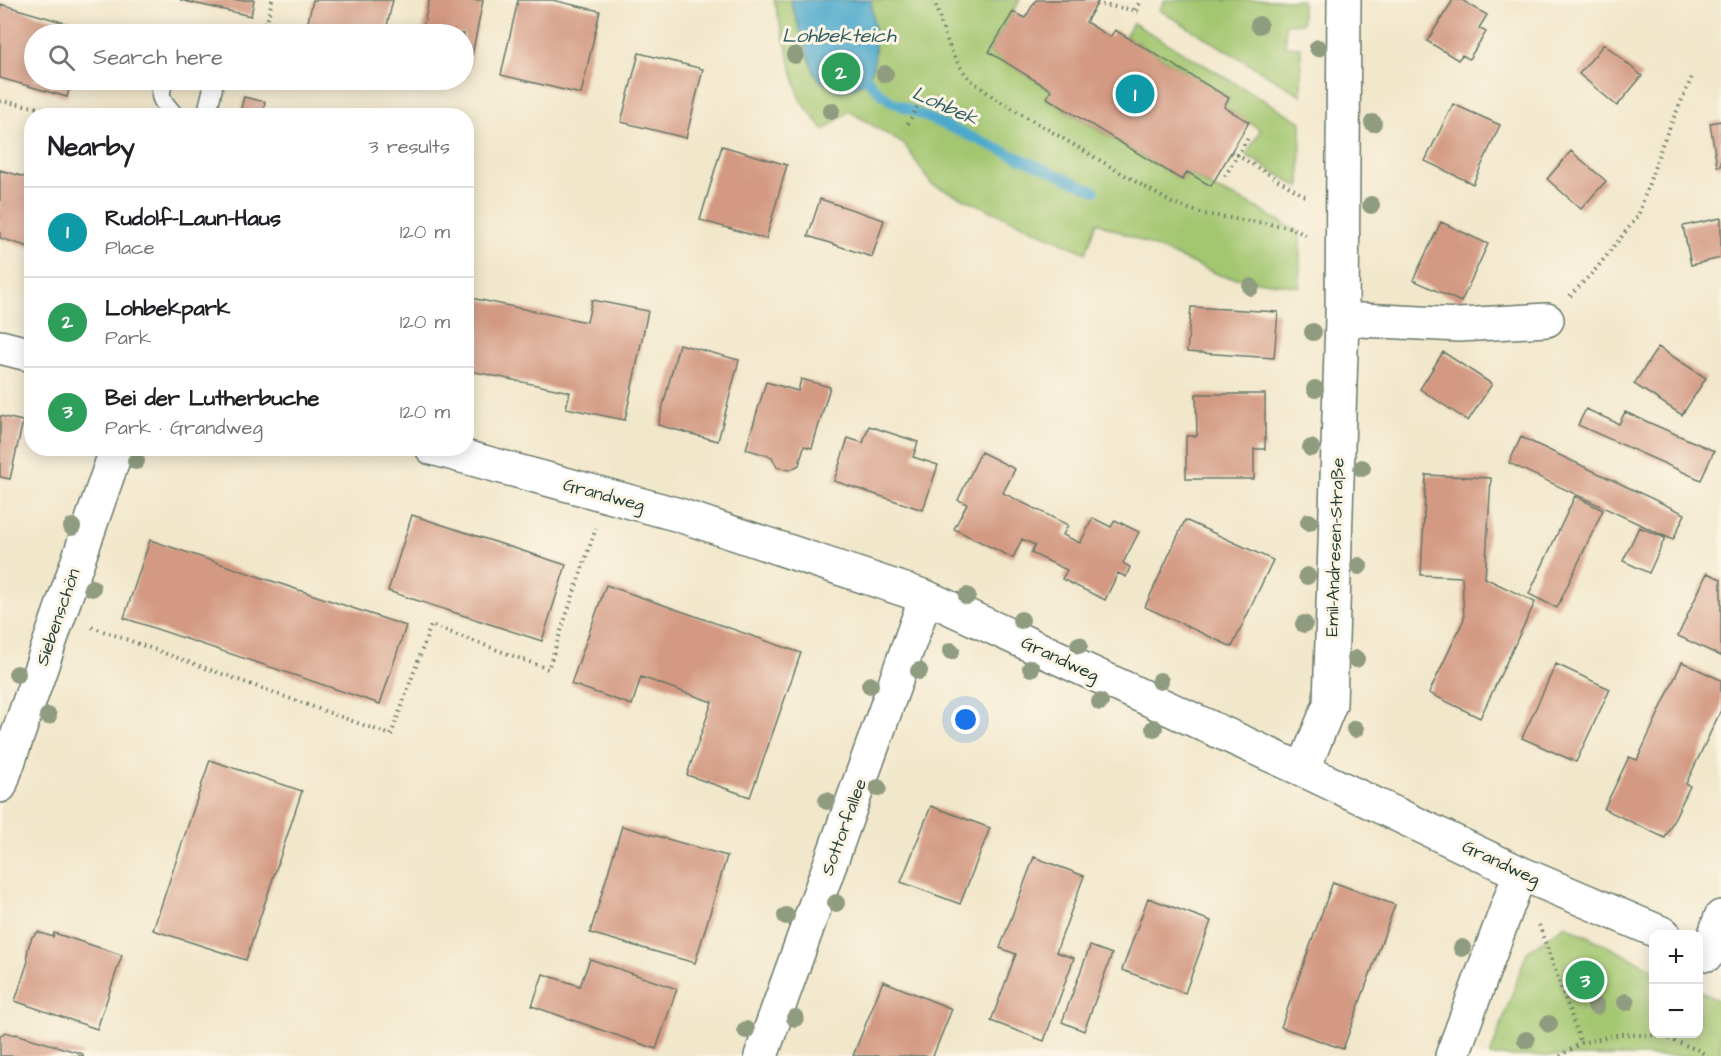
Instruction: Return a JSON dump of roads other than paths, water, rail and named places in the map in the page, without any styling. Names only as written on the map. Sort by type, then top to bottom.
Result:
[{"type":"street","name":"Emil-Andresen-Straße","points":[[1303,770],[1330,704],[1342,319],[1344,0]]},
{"type":"street","points":[[1342,319],[1459,325],[1547,320]]},
{"type":"street","points":[[0,347],[24,353]]},
{"type":"street","name":"Siebenschön","points":[[0,786],[114,456]]},
{"type":"street","name":"Grandweg","points":[[461,456],[679,515],[926,597],[1303,770],[1520,873],[1655,930]]},
{"type":"street","name":"Sottorfallee","points":[[761,1056],[926,597]]},
{"type":"street","points":[[1452,1056],[1520,873]]},
{"type":"street","points":[[1709,954],[1721,917]]},
{"type":"lane","points":[[160,90],[161,99],[168,108]]},
{"type":"lane","points":[[208,108],[212,90]]},
{"type":"water","name":"Lohbekteich","points":[[790,0],[871,0],[875,53],[871,72],[866,80],[857,86],[839,91],[822,82],[815,75]]},
{"type":"waterway","name":"Lohbek","points":[[861,67],[874,87],[892,102],[1095,191]]},
{"type":"place","name":"Lohbekpark","points":[[841,72]]},
{"type":"place","name":"Rudolf-Laun-Haus","points":[[1135,94]]},
{"type":"place","name":"Bei der Lutherbuche","points":[[1585,980]]}]
